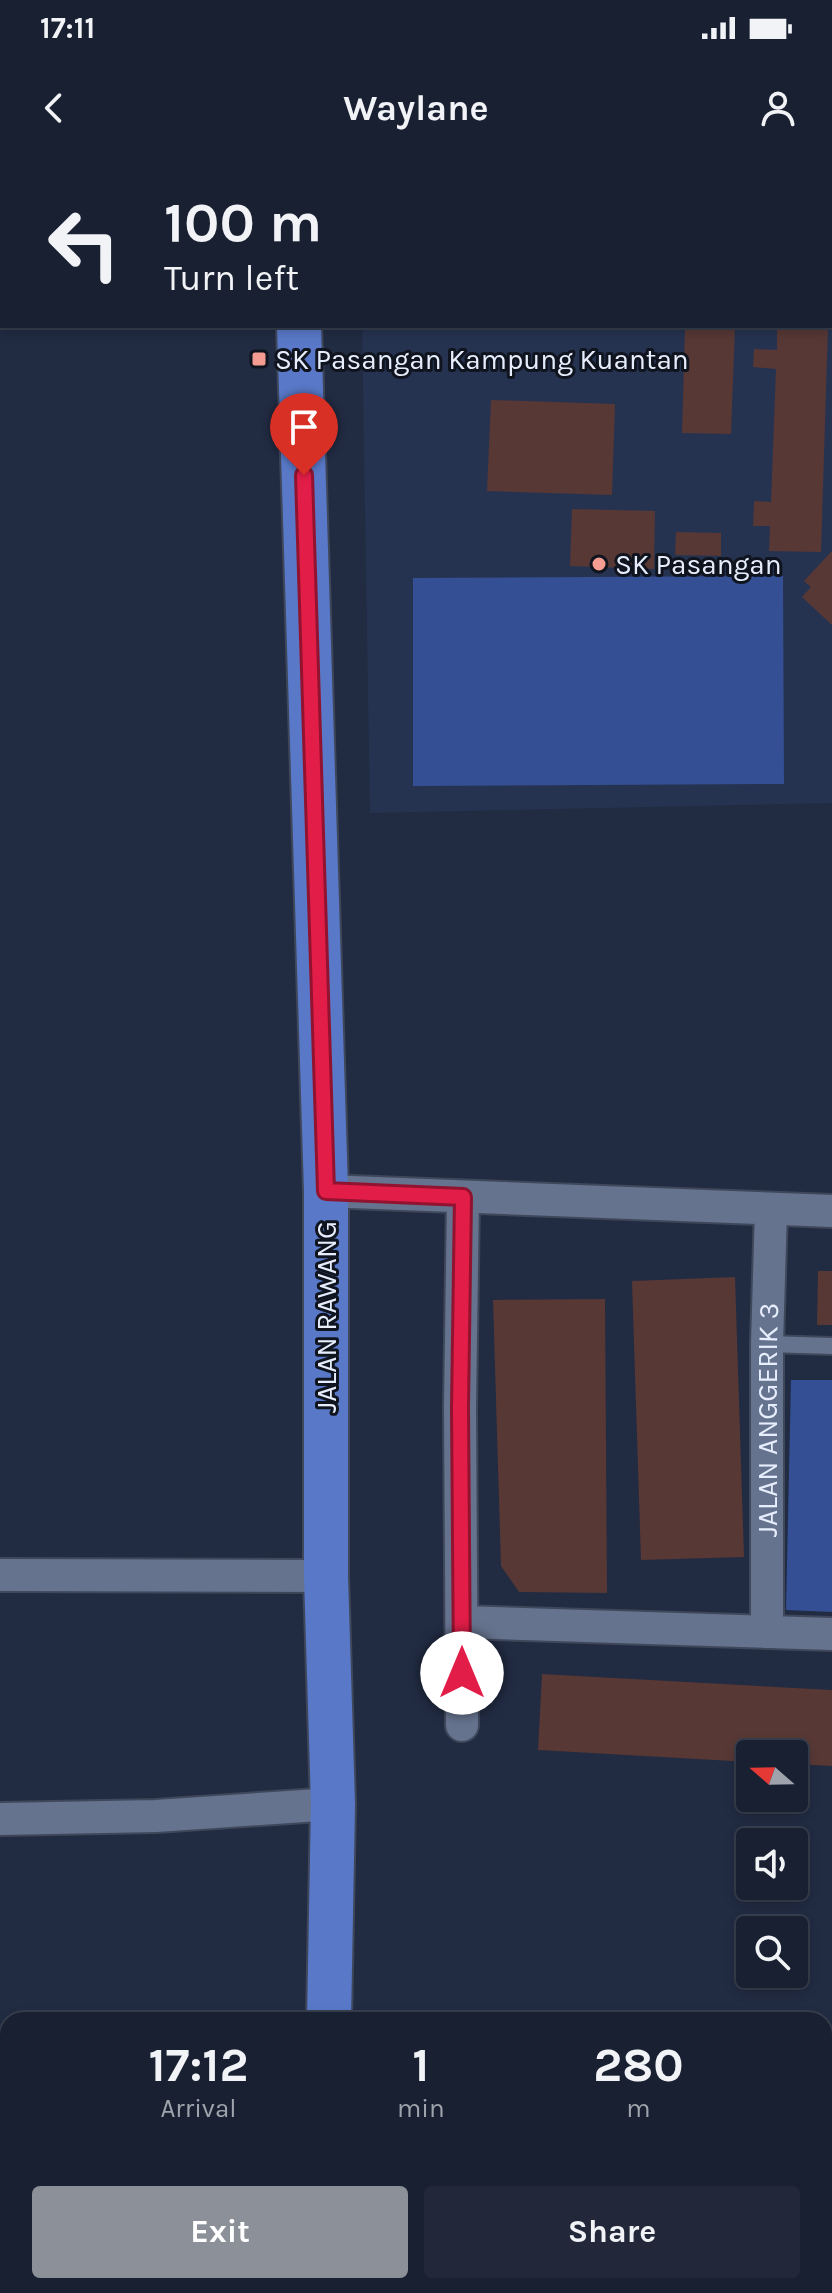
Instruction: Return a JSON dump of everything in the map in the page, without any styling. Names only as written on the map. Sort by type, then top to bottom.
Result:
[{"type":"main road","name":"JALAN RAWANG","points":[[299,328],[326,1191],[326,1576],[333,1804],[329,2012]]},
{"type":"street","points":[[326,1191],[832,1211]]},
{"type":"street","points":[[462,1725],[460,1408],[463,1197]]},
{"type":"street","name":"JALAN ANGGERIK 3","points":[[767,1632],[767,1344],[771,1209]]},
{"type":"street","points":[[0,1575],[326,1576]]},
{"type":"street","points":[[462,1622],[832,1634]]},
{"type":"street","points":[[0,1819],[156,1816],[333,1804]]},
{"type":"lane","points":[[767,1344],[832,1346]]},
{"type":"shaded area","name":"SK Pasangan","points":[[362,328],[832,328],[832,803],[370,813]]},
{"type":"shaded area","points":[[783,576],[784,784],[413,786],[413,578]]},
{"type":"shaded area","points":[[791,1380],[832,1380],[832,1612],[786,1610]]},
{"type":"building","points":[[685,328],[735,328],[731,434],[682,433]]},
{"type":"building","points":[[777,328],[828,328],[821,552],[769,551],[770,526],[753,526],[754,501],[771,502],[776,369],[753,367],[754,349],[777,350]]},
{"type":"building","points":[[491,400],[615,404],[612,495],[487,491]]},
{"type":"building","points":[[572,509],[655,511],[654,569],[570,566]]},
{"type":"building","points":[[676,532],[721,533],[721,556],[675,555]]},
{"type":"building","points":[[832,551],[832,625],[802,597],[811,587],[804,581]]},
{"type":"building","points":[[818,1271],[832,1271],[832,1325],[817,1325]]},
{"type":"building","points":[[735,1277],[744,1557],[641,1560],[632,1281]]},
{"type":"building","points":[[605,1299],[607,1593],[519,1592],[501,1566],[493,1300]]},
{"type":"building","points":[[542,1674],[832,1690],[832,1766],[808,1765],[808,1740],[736,1740],[736,1761],[538,1750]]},
{"type":"place","name":"SK Pasangan Kampung Kuantan","points":[[259,359]]},
{"type":"place","name":"SK Pasangan","points":[[599,564]]},
{"type":"route","points":[[304,475],[326,1191],[463,1197],[460,1408],[462,1673]]}]
